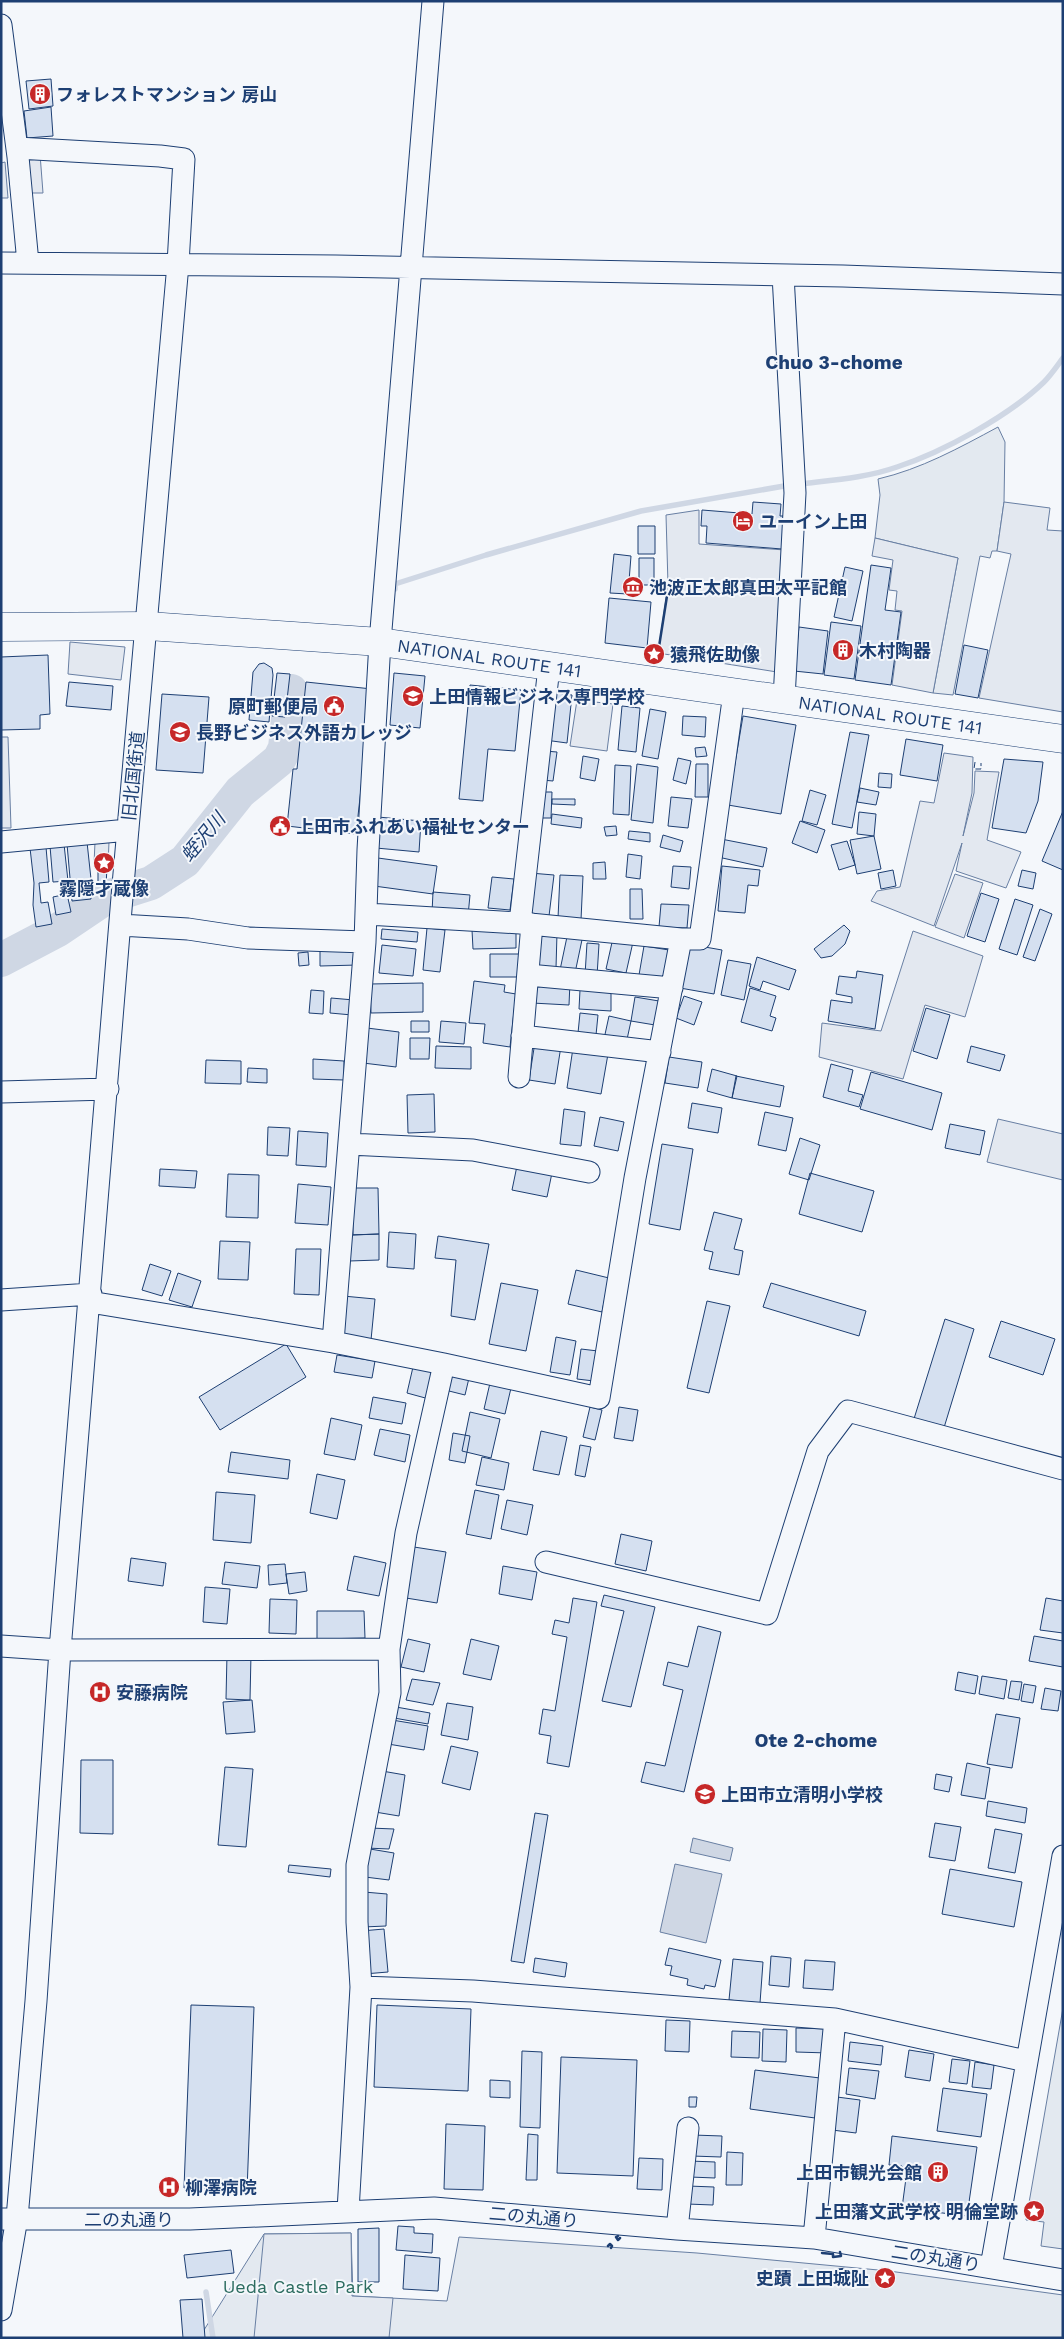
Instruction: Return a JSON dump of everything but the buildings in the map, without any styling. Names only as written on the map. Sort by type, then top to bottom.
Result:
[{"type":"highway","name":"NATIONAL ROUTE 141","points":[[1,627],[148,626],[382,631],[549,667],[1063,739]]},
{"type":"street","points":[[333,1342],[367,914],[368,850],[382,631],[433,1]]},
{"type":"street","points":[[1,25],[12,154],[28,262]]},
{"type":"street","name":"旧北国街道","points":[[1,842],[128,830],[148,626],[178,264],[184,159],[160,156],[12,154]]},
{"type":"street","points":[[1,263],[411,267],[784,275],[1063,284]]},
{"type":"street","points":[[784,275],[795,483],[784,699]]},
{"type":"street","points":[[519,1077],[528,974],[526,923],[549,667]]},
{"type":"street","points":[[1,1300],[90,1298],[333,1342],[599,1398],[636,1178],[672,988],[691,939],[734,693]]},
{"type":"street","points":[[1,2310],[9,2218],[36,2001],[60,1650],[128,830]]},
{"type":"street","points":[[122,905],[188,929],[248,938],[365,942]]},
{"type":"street","points":[[367,914],[526,923],[691,939]]},
{"type":"street","points":[[528,974],[672,988]]},
{"type":"street","points":[[522,1036],[660,1052]]},
{"type":"street","points":[[1,1092],[108,1089]]},
{"type":"street","points":[[350,1144],[473,1150],[589,1172]]},
{"type":"street","points":[[348,2211],[361,1987],[357,1922],[357,1866],[390,1693],[389,1649],[406,1533],[444,1364]]},
{"type":"street","points":[[546,1562],[767,1614],[818,1451],[848,1411],[1063,1469]]},
{"type":"street","points":[[1,1646],[60,1650],[389,1649]]},
{"type":"street","points":[[991,2267],[1063,1856]]},
{"type":"street","points":[[361,1987],[473,1992],[835,2020],[1026,2061]]},
{"type":"street","points":[[814,2238],[835,2020]]},
{"type":"street","points":[[677,2230],[688,2128]]},
{"type":"street","name":"二の丸通り","points":[[9,2218],[180,2219],[434,2208],[677,2230],[814,2238],[1063,2280]]},
{"type":"green space","points":[[998,427],[1005,442],[1004,502],[997,551],[992,551],[990,558],[980,556],[953,695],[933,693],[958,558],[875,538],[880,495],[878,479],[925,464]]},
{"type":"green space","points":[[95,842],[109,842],[108,865],[94,864]]},
{"type":"green space","points":[[1063,2008],[1063,2249],[1041,2246],[1044,2222],[1026,2220]]},
{"type":"green space","name":"Ueda Castle Park","points":[[351,2233],[353,2296],[447,2301],[459,2237],[697,2253],[889,2271],[1063,2295],[1063,2338],[199,2338],[264,2234]]},
{"type":"shaded area","points":[[24,154],[40,154],[43,193],[28,193]]},
{"type":"shaded area","points":[[5,162],[8,198],[1,198],[1,163]]},
{"type":"shaded area","points":[[1004,502],[1050,508],[1047,530],[1063,531],[1063,712],[979,698],[1011,554],[997,551]]},
{"type":"shaded area","points":[[699,510],[699,544],[785,550],[777,672],[658,653],[668,585],[666,515]]},
{"type":"shaded area","points":[[875,538],[958,558],[933,693],[892,685],[902,611],[895,610],[897,591],[889,590],[893,560],[872,556]]},
{"type":"shaded area","points":[[70,642],[125,647],[121,680],[68,674]]},
{"type":"shaded area","points":[[577,700],[613,704],[607,751],[570,746]]},
{"type":"shaded area","points":[[1,737],[8,737],[11,828],[1,828]]},
{"type":"shaded area","points":[[944,753],[973,757],[972,793],[963,836],[974,793],[975,771],[999,772],[987,840],[1021,852],[1006,888],[956,871],[962,843],[934,926],[871,901],[877,891],[900,887],[920,801],[934,803]]},
{"type":"shaded area","points":[[955,874],[983,883],[964,938],[935,927]]},
{"type":"shaded area","points":[[913,931],[983,956],[965,1017],[925,1005],[903,1079],[819,1057],[822,1023],[881,1031]]},
{"type":"shaded area","points":[[998,1119],[1063,1134],[1063,1180],[987,1162]]},
{"type":"shaded area","points":[[693,1838],[733,1848],[730,1861],[690,1852]]},
{"type":"shaded area","points":[[675,1864],[722,1874],[706,1943],[660,1932]]},
{"type":"shaded area","points":[[351,2233],[352,2296],[393,2298],[389,2338],[254,2338],[264,2234]]},
{"type":"waterway","points":[[799,484],[873,474],[897,467],[934,452],[975,432],[1013,408],[1044,382],[1063,358]]},
{"type":"waterway","points":[[395,589],[395,584],[486,555],[641,511],[790,485]]},
{"type":"waterway","name":"蛭沢川","points":[[1,960],[58,930],[107,897],[151,883],[185,861],[240,792],[279,760],[285,748],[291,691]]},
{"type":"waterway","points":[[206,2292],[213,2338]]},
{"type":"fence","points":[[975,762],[974,769],[981,769],[981,763]]},
{"type":"wall","points":[[658,653],[667,596]]},
{"type":"wall","points":[[618,2236],[616,2237],[618,2240],[620,2238]]},
{"type":"wall","points":[[608,2246],[610,2244],[611,2248]]},
{"type":"wall","points":[[822,2253],[833,2254],[833,2257],[841,2256],[840,2252]]},
{"type":"wall","points":[[837,2275],[836,2270],[844,2269],[846,2275],[854,2276]]},
{"type":"place","name":"フォレストマンション 房山","points":[[40,94]]},
{"type":"place","name":"ユーイン上田","points":[[743,521]]},
{"type":"place","name":"池波正太郎真田太平記館","points":[[633,587]]},
{"type":"place","name":"木村陶器","points":[[843,650]]},
{"type":"place","name":"猿飛佐助像","points":[[654,654]]},
{"type":"place","name":"上田情報ビジネス専門学校","points":[[413,696]]},
{"type":"place","name":"原町郵便局","points":[[334,706]]},
{"type":"place","name":"長野ビジネス外語カレッジ","points":[[180,732]]},
{"type":"place","name":"上田市ふれあい福祉センター","points":[[280,826]]},
{"type":"place","name":"霧隠才蔵像","points":[[104,863]]},
{"type":"place","name":"安藤病院","points":[[100,1692]]},
{"type":"place","name":"上田市立清明小学校","points":[[705,1794]]},
{"type":"place","name":"上田市観光会館","points":[[938,2172]]},
{"type":"place","name":"柳澤病院","points":[[169,2187]]},
{"type":"place","name":"上田藩文武学校 明倫堂跡","points":[[1034,2211]]},
{"type":"place","name":"史蹟 上田城阯","points":[[885,2278]]},
{"type":"district","name":"Chuo 3-chome","points":[[834,362]]},
{"type":"district","name":"Ote 2-chome","points":[[816,1740]]}]
